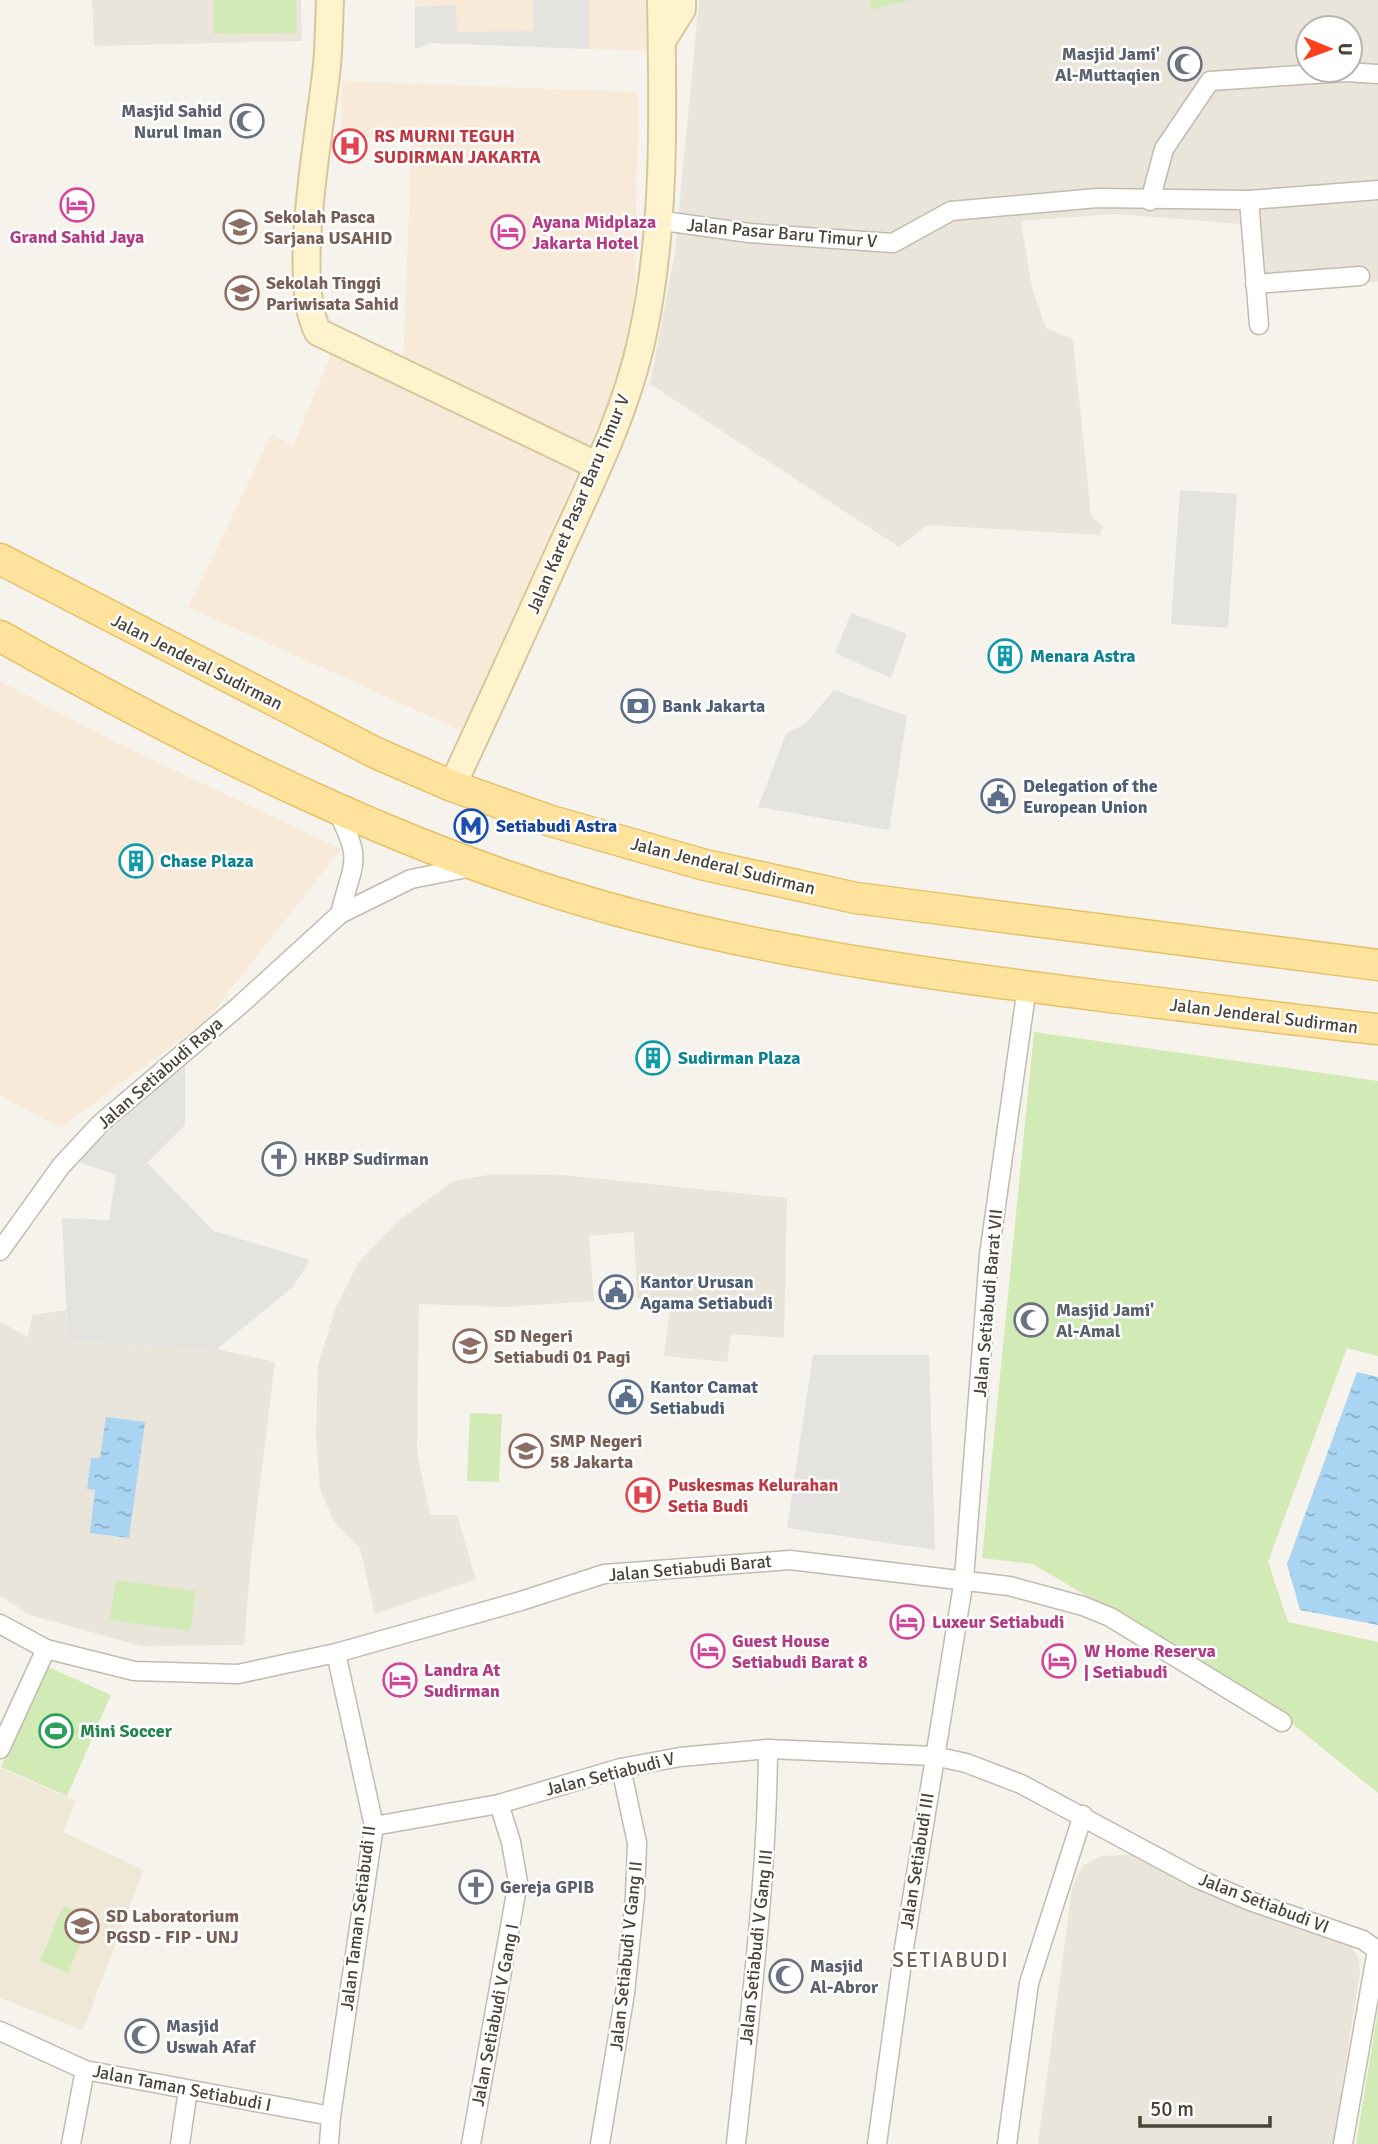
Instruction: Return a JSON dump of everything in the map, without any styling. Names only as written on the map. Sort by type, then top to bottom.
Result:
[{"type":"main road","name":"Jalan Jenderal Sudirman","points":[[0,559],[352,741],[452,786],[551,821],[705,865],[856,898],[1378,965]]},
{"type":"main road","name":"Jalan Jenderal Sudirman","points":[[0,636],[279,783],[482,866],[635,916],[734,939],[880,966],[1027,987],[1378,1029]]},
{"type":"street","points":[[330,0],[327,64],[308,237],[308,305],[318,332],[598,466]]},
{"type":"street","name":"Jalan Karet Pasar Baru Timur V","points":[[452,786],[598,466],[632,376],[642,337],[657,220],[661,0]]},
{"type":"street","points":[[662,41],[682,9],[682,0]]},
{"type":"street","points":[[1150,201],[1164,149],[1210,80],[1346,72],[1378,74]]},
{"type":"street","name":"Jalan Pasar Baru Timur V","points":[[657,220],[761,234],[893,243],[951,211],[1097,198],[1150,201],[1249,200],[1378,190]]},
{"type":"street","points":[[1249,200],[1259,325]]},
{"type":"street","points":[[1255,284],[1360,276]]},
{"type":"street","name":"Jalan Setiabudi Raya","points":[[336,808],[355,853],[355,869],[340,914]]},
{"type":"street","name":"Jalan Setiabudi Raya","points":[[0,1251],[61,1166],[101,1123],[239,1006],[340,914],[411,879],[482,866]]},
{"type":"street","name":"Jalan Setiabudi Barat VII","points":[[964,1579],[989,1255],[1027,987]]},
{"type":"street","name":"Jalan Setiabudi Barat","points":[[0,1623],[46,1649],[134,1671],[238,1674],[336,1653],[521,1601],[604,1574],[790,1560],[964,1579],[1049,1596],[1110,1617],[1282,1722]]},
{"type":"street","name":"Jalan Setiabudi III","points":[[877,2144],[934,1756],[964,1579]]},
{"type":"street","points":[[0,1749],[46,1649]]},
{"type":"street","name":"Jalan Taman Setiabudi II","points":[[331,2144],[331,2116],[374,1826],[336,1653]]},
{"type":"street","name":"Jalan Setiabudi V","points":[[374,1826],[499,1804],[621,1768],[680,1757],[768,1749],[934,1756]]},
{"type":"street","name":"Jalan Setiabudi V Gang III","points":[[736,2144],[768,1833],[768,1749]]},
{"type":"street","name":"Jalan Setiabudi VI","points":[[934,1756],[966,1763],[1021,1784],[1196,1878],[1250,1901],[1363,1940],[1377,1948],[1343,2144]]},
{"type":"street","name":"Jalan Setiabudi V Gang II","points":[[600,2144],[625,1993],[635,1896],[637,1843],[621,1768]]},
{"type":"street","name":"Jalan Setiabudi V Gang I","points":[[471,2144],[518,1882],[511,1842],[499,1804]]},
{"type":"street","points":[[1007,2144],[1029,1983],[1083,1815]]},
{"type":"street","name":"Jalan Taman Setiabudi I","points":[[0,2031],[85,2070],[331,2116]]},
{"type":"street","points":[[71,2144],[85,2070]]},
{"type":"street","points":[[180,2144],[188,2090]]},
{"type":"shaded area","points":[[92,0],[301,0],[302,41],[94,46]]},
{"type":"shaded area","points":[[415,0],[649,0],[650,51],[432,43],[415,49]]},
{"type":"shaded area","points":[[533,0],[589,0],[589,49],[432,43],[415,49],[415,7],[456,5],[457,32],[533,31]]},
{"type":"shaded area","points":[[699,0],[1378,0],[1378,282],[1260,288],[1255,225],[1115,214],[1021,221],[1032,288],[1046,328],[1073,339],[1091,516],[1103,526],[1100,535],[927,525],[899,547],[650,384],[675,252]]},
{"type":"shaded area","points":[[342,81],[638,92],[635,281],[630,329],[616,384],[462,731],[188,607],[272,434],[293,446],[340,332],[403,359],[412,139],[341,136]]},
{"type":"shaded area","points":[[1180,490],[1237,494],[1228,628],[1171,624]]},
{"type":"shaded area","points":[[851,613],[907,634],[891,678],[835,653]]},
{"type":"shaded area","points":[[0,681],[109,739],[341,849],[207,1020],[60,1128],[0,1095]]},
{"type":"shaded area","points":[[834,690],[907,716],[889,830],[758,807],[786,734],[805,724]]},
{"type":"shaded area","points":[[185,1064],[185,1125],[147,1163],[214,1231],[310,1260],[293,1287],[217,1349],[68,1341],[62,1218],[109,1220],[116,1175],[76,1161]]},
{"type":"shaded area","points":[[493,1174],[563,1175],[787,1198],[784,1338],[731,1334],[727,1362],[664,1356],[671,1302],[637,1298],[634,1232],[589,1236],[594,1301],[504,1307],[419,1304],[417,1452],[430,1515],[457,1515],[476,1579],[375,1614],[360,1548],[334,1522],[320,1489],[316,1437],[318,1365],[336,1307],[358,1263],[398,1221],[453,1181]]},
{"type":"shaded area","points":[[66,1310],[68,1341],[217,1349],[275,1362],[251,1558],[244,1645],[141,1646],[30,1615],[0,1596],[0,1322],[28,1337],[32,1315]]},
{"type":"shaded area","points":[[813,1355],[929,1355],[935,1550],[787,1528]]},
{"type":"shaded area","points":[[0,1768],[76,1801],[63,1832],[143,1870],[83,2030],[0,1998]]},
{"type":"shaded area","points":[[1137,1854],[1208,1895],[1350,1946],[1358,1956],[1360,1972],[1333,2144],[1038,2144],[1072,1889],[1082,1866],[1101,1856]]},
{"type":"green space","points":[[214,0],[296,0],[297,33],[214,34]]},
{"type":"green space","points":[[869,0],[911,0],[871,10]]},
{"type":"green space","points":[[1034,1032],[1378,1081],[1378,1356],[1347,1348],[1268,1562],[1288,1622],[1378,1642],[1378,1793],[1269,1705],[1033,1564],[982,1558]]},
{"type":"green space","points":[[470,1413],[502,1414],[499,1482],[467,1481]]},
{"type":"green space","points":[[116,1580],[196,1591],[190,1631],[110,1620]]},
{"type":"green space","name":"Mini Soccer","points":[[46,1666],[111,1695],[67,1796],[1,1767]]},
{"type":"green space","points":[[63,1906],[91,1918],[68,1973],[40,1961]]},
{"type":"green space","points":[[1378,2010],[1378,2144],[1356,2144]]},
{"type":"water","points":[[1357,1372],[1378,1377],[1378,1625],[1300,1610],[1287,1564]]},
{"type":"water","points":[[106,1417],[145,1422],[129,1538],[90,1533],[95,1490],[87,1489],[91,1458],[100,1458]]},
{"type":"place","name":"Masjid Jami' Al-Muttaqien","points":[[1185,64]]},
{"type":"place","name":"Masjid Sahid Nurul Iman","points":[[247,121]]},
{"type":"place","name":"RS MURNI TEGUH SUDIRMAN JAKARTA","points":[[350,146]]},
{"type":"place","name":"Grand Sahid Jaya","points":[[77,205]]},
{"type":"place","name":"Sekolah Pasca Sarjana USAHID","points":[[240,227]]},
{"type":"place","name":"Ayana Midplaza Jakarta Hotel","points":[[508,232]]},
{"type":"place","name":"Sekolah Tinggi Pariwisata Sahid","points":[[242,293]]},
{"type":"place","name":"Menara Astra","points":[[1005,656]]},
{"type":"place","name":"Bank Jakarta","points":[[638,706]]},
{"type":"place","name":"Delegation of the European Union","points":[[998,796]]},
{"type":"place","name":"Setiabudi Astra","points":[[471,826]]},
{"type":"place","name":"Chase Plaza","points":[[136,861]]},
{"type":"place","name":"Sudirman Plaza","points":[[653,1058]]},
{"type":"place","name":"HKBP Sudirman","points":[[279,1159]]},
{"type":"place","name":"Kantor Urusan Agama Setiabudi","points":[[616,1292]]},
{"type":"place","name":"Masjid Jami' Al-Amal","points":[[1031,1320]]},
{"type":"place","name":"SD Negeri Setiabudi 01 Pagi","points":[[470,1346]]},
{"type":"place","name":"Kantor Camat Setiabudi","points":[[626,1397]]},
{"type":"place","name":"SMP Negeri 58 Jakarta","points":[[526,1451]]},
{"type":"place","name":"Puskesmas Kelurahan Setia Budi","points":[[643,1495]]},
{"type":"place","name":"Luxeur Setiabudi","points":[[907,1622]]},
{"type":"place","name":"Guest House Setiabudi Barat 8","points":[[708,1651]]},
{"type":"place","name":"W Home Reserva | Setiabudi","points":[[1059,1661]]},
{"type":"place","name":"Landra At Sudirman","points":[[400,1680]]},
{"type":"place","name":"Mini Soccer","points":[[56,1731]]},
{"type":"place","name":"Gereja GPIB","points":[[476,1887]]},
{"type":"place","name":"SD Laboratorium PGSD - FIP - UNJ","points":[[82,1926]]},
{"type":"place","name":"Masjid Al-Abror","points":[[786,1976]]},
{"type":"place","name":"Masjid Uswah Afaf","points":[[142,2036]]},
{"type":"district","name":"SETIABUDI","points":[[951,1960]]}]
